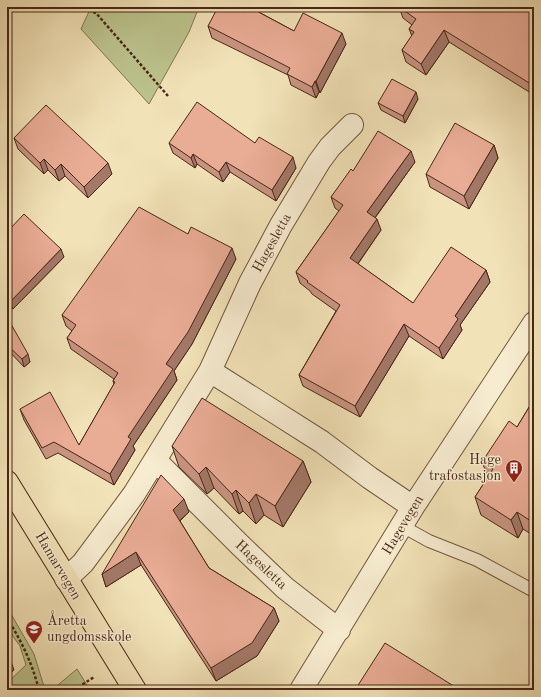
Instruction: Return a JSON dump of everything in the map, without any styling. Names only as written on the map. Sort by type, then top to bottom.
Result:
[{"type":"main road","name":"Hamarvegen","points":[[7,482],[135,690]]},
{"type":"street","name":"Hagesletta","points":[[66,579],[83,563],[134,494],[210,371],[250,283],[281,225],[319,162],[330,147],[352,125]]},
{"type":"street","name":"Hagevegen","points":[[301,690],[413,507],[534,323]]},
{"type":"street","points":[[210,371],[328,446],[370,478],[413,507]]},
{"type":"street","name":"Hagesletta","points":[[155,460],[285,588],[339,630]]},
{"type":"lane","points":[[402,526],[429,541],[477,560],[534,591]]},
{"type":"path","points":[[79,7],[96,13],[168,96]]},
{"type":"path","points":[[7,618],[23,644],[32,666],[39,690]]},
{"type":"path","points":[[74,690],[94,677]]},
{"type":"green space","points":[[91,7],[199,7],[189,32],[149,104],[81,29]]},
{"type":"green space","points":[[7,607],[34,654],[45,690],[7,690],[7,683],[26,665],[20,646],[7,628]]},
{"type":"green space","points":[[77,669],[90,690],[52,690]]},
{"type":"building","points":[[218,7],[249,7],[294,31],[303,13],[342,33],[312,87],[287,74],[290,68],[208,26]]},
{"type":"building","points":[[399,7],[530,7],[534,10],[534,17],[531,23],[534,25],[534,86],[444,30],[421,64],[402,50],[414,32],[409,29],[416,19]]},
{"type":"building","points":[[392,79],[416,92],[403,116],[378,103]]},
{"type":"building","points":[[197,102],[255,143],[259,137],[293,157],[272,190],[226,162],[219,172],[193,154],[191,158],[169,143]]},
{"type":"building","points":[[46,105],[108,163],[84,187],[61,164],[55,170],[44,159],[40,163],[14,138]]},
{"type":"building","points":[[455,123],[494,145],[464,196],[426,174]]},
{"type":"building","points":[[378,131],[411,151],[367,212],[377,219],[350,258],[413,303],[451,247],[486,270],[455,316],[458,319],[439,348],[404,324],[355,406],[299,375],[340,305],[307,282],[308,281],[296,272],[343,205],[331,197],[351,169],[353,171]]},
{"type":"building","points":[[139,207],[188,234],[191,227],[232,248],[188,332],[166,364],[173,369],[128,437],[131,439],[110,474],[54,442],[42,448],[20,409],[50,392],[79,445],[115,382],[113,381],[118,373],[67,338],[76,325],[62,315]]},
{"type":"building","points":[[24,214],[61,249],[10,302],[7,300],[7,232]]},
{"type":"building","points":[[7,317],[28,354],[22,359],[7,345]]},
{"type":"building","points":[[202,398],[303,461],[275,506],[256,494],[249,503],[236,490],[232,494],[206,467],[199,474],[172,446]]},
{"type":"building","name":"Hage trafostasjon","points":[[534,399],[534,523],[517,512],[511,520],[475,497],[493,469],[482,462],[509,421],[517,427]]},
{"type":"building","points":[[161,475],[184,499],[173,510],[209,568],[274,608],[252,643],[211,668],[136,552],[102,574]]},
{"type":"building","points":[[385,643],[460,690],[355,690]]},
{"type":"place","name":"Hage trafostasjon","points":[[514,483]]},
{"type":"place","name":"Åretta ungdomsskole","points":[[34,644]]}]
